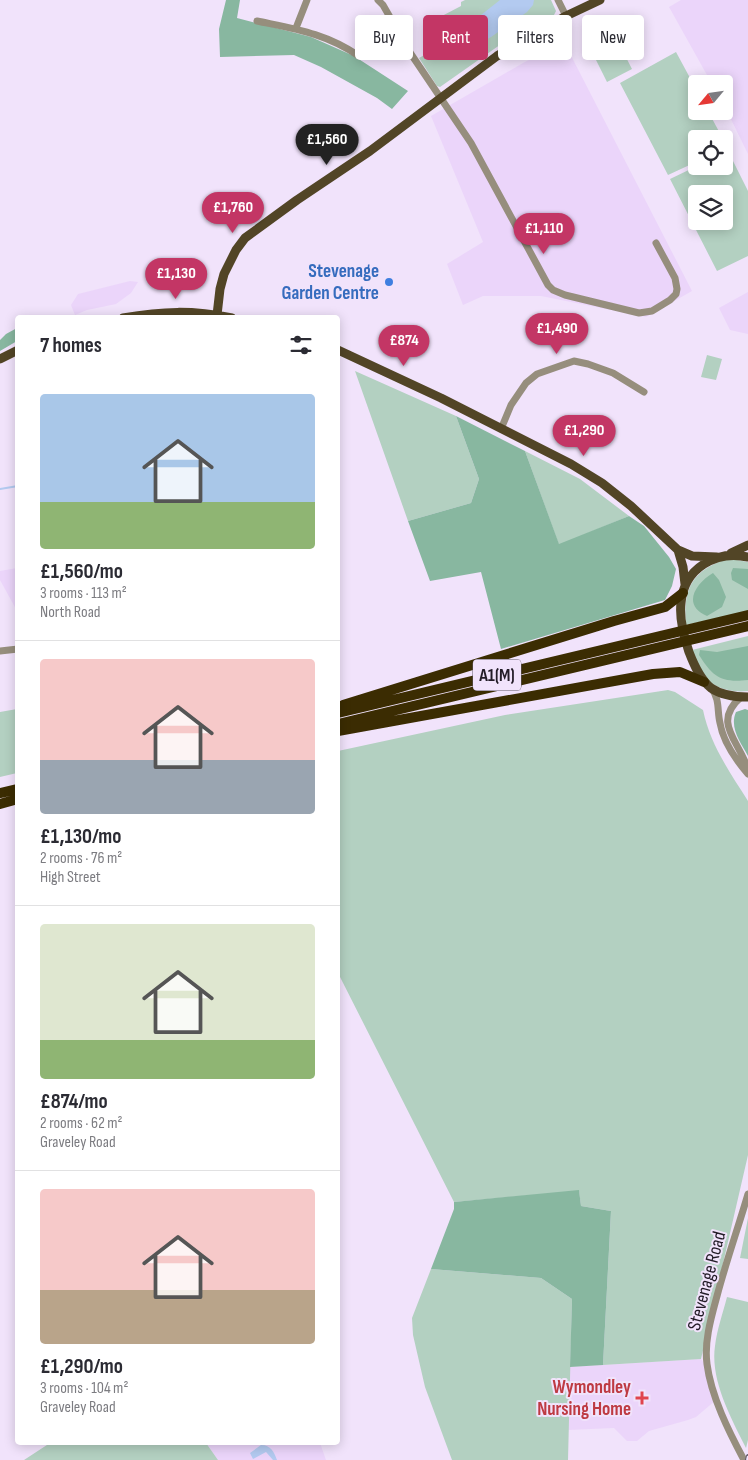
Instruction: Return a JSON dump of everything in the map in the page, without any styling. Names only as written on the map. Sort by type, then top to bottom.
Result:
[{"type":"highway","points":[[340,706],[665,608],[684,590]]},
{"type":"highway","name":"A1(M)","points":[[702,632],[748,615]]},
{"type":"highway","name":"A1(M)","points":[[340,713],[702,632],[748,626]]},
{"type":"highway","name":"A1(M)","points":[[340,723],[658,642]]},
{"type":"highway","points":[[340,731],[627,678],[680,672],[708,685]]},
{"type":"highway","points":[[0,793],[15,790]]},
{"type":"highway","points":[[0,804],[15,800]]},
{"type":"main road","points":[[568,15],[600,0]]},
{"type":"main road","points":[[139,315],[155,312],[187,311],[217,315],[224,274],[236,250],[245,238],[370,151],[498,55]]},
{"type":"main road","points":[[340,351],[571,464],[602,483],[631,506],[678,550],[692,556],[737,555],[748,557]]},
{"type":"main road","points":[[0,359],[15,352]]},
{"type":"main road","points":[[684,590],[698,568],[705,562],[748,545]]},
{"type":"main road","points":[[678,550],[683,567],[684,590],[681,612],[686,642],[694,665],[708,685],[728,695],[746,697]]},
{"type":"street","points":[[296,28],[307,0]]},
{"type":"street","points":[[391,0],[380,2],[411,54],[471,143],[548,285],[553,290],[565,295],[638,313],[652,311],[670,300],[676,294],[677,289],[675,278],[656,243]]},
{"type":"street","points":[[558,0],[566,15]]},
{"type":"street","points":[[256,21],[296,28],[324,37],[355,53]]},
{"type":"street","points":[[501,429],[511,405],[526,383],[537,374],[574,361],[613,373],[644,392]]},
{"type":"street","points":[[0,651],[15,649]]},
{"type":"street","points":[[708,685],[718,699],[718,715],[723,734],[740,765],[748,772]]},
{"type":"street","points":[[746,697],[731,706],[726,718],[729,730],[746,762],[748,772]]},
{"type":"street","name":"Stevenage Road","points":[[744,1460],[724,1418],[709,1378],[707,1345],[711,1318],[722,1275],[748,1194]]},
{"type":"shaded area","points":[[681,0],[748,0],[748,154],[731,120],[733,120],[733,75],[707,75],[669,7]]},
{"type":"shaded area","points":[[572,58],[692,291],[646,317],[541,296],[483,296],[463,305],[447,264],[483,242],[431,116],[529,60],[572,60]]},
{"type":"shaded area","points":[[130,281],[138,282],[131,293],[116,304],[87,310],[75,315],[71,305],[78,294]]},
{"type":"shaded area","points":[[748,292],[748,334],[730,330],[719,308]]},
{"type":"shaded area","points":[[15,568],[15,607],[0,580],[0,571]]},
{"type":"shaded area","name":"Wymondley Nursing Home","points":[[701,1359],[706,1366],[716,1400],[696,1417],[649,1431],[637,1441],[627,1441],[614,1428],[568,1430],[570,1367]]},
{"type":"shaded area","points":[[207,1445],[321,1445],[326,1460],[218,1460]]},
{"type":"green space","points":[[226,0],[240,0],[237,18],[311,37],[354,56],[355,60],[360,60],[408,91],[392,109],[377,98],[321,67],[294,55],[220,57],[219,29]]},
{"type":"green space","points":[[465,0],[551,0],[556,11],[554,15],[498,15],[498,46],[488,53],[488,15],[444,15],[461,6],[461,2]]},
{"type":"green space","points":[[676,52],[688,75],[688,120],[713,120],[718,130],[688,130],[688,166],[668,175],[620,83]]},
{"type":"green space","points":[[423,56],[423,60],[478,60],[440,87],[437,86],[419,58]]},
{"type":"green space","points":[[596,60],[627,60],[632,69],[607,82]]},
{"type":"green space","points":[[733,161],[748,191],[748,256],[717,271],[696,230],[733,230],[733,185],[688,185],[688,214],[670,179],[688,170],[688,175],[733,175]]},
{"type":"green space","points":[[15,329],[15,342],[0,351],[0,340]]},
{"type":"green space","points":[[707,355],[722,359],[716,380],[701,377]]},
{"type":"green space","points":[[355,371],[456,416],[479,479],[471,503],[408,521]]},
{"type":"green space","points":[[456,416],[525,451],[559,544],[629,516],[644,526],[669,557],[676,569],[672,586],[665,600],[501,649],[481,572],[430,581],[408,521],[471,503],[479,479]]},
{"type":"green space","points":[[525,451],[580,479],[629,516],[559,545]]},
{"type":"green space","points":[[724,560],[748,562],[748,611],[686,625],[686,603],[691,585],[703,571]]},
{"type":"green space","points":[[733,568],[748,569],[748,589],[732,580],[731,573]]},
{"type":"green space","points":[[713,573],[719,580],[726,597],[722,607],[707,616],[699,611],[693,600],[694,594],[701,582]]},
{"type":"green space","points":[[748,636],[748,691],[728,690],[710,682],[700,669],[692,650]]},
{"type":"green space","points":[[748,646],[748,680],[739,681],[719,677],[709,669],[699,655],[700,650],[717,652]]},
{"type":"green space","points":[[668,690],[675,692],[703,710],[715,746],[748,801],[748,1155],[701,1359],[603,1365],[611,1211],[581,1206],[579,1191],[454,1202],[340,977],[340,751],[505,715]]},
{"type":"green space","points":[[15,709],[15,773],[0,777],[0,712]]},
{"type":"green space","points":[[748,710],[748,756],[737,735],[734,724],[736,712]]},
{"type":"green space","points":[[579,1190],[581,1206],[611,1211],[603,1365],[570,1367],[572,1299],[541,1278],[431,1269],[454,1209],[454,1202]]},
{"type":"green space","points":[[748,1218],[748,1259],[740,1258]]},
{"type":"green space","points":[[431,1269],[541,1278],[572,1299],[568,1460],[452,1460],[425,1387],[413,1335],[412,1318]]},
{"type":"green space","points":[[727,1297],[748,1302],[748,1440],[746,1448],[723,1398],[714,1359],[716,1340]]},
{"type":"green space","points":[[47,1445],[207,1445],[218,1460],[24,1460]]},
{"type":"water","points":[[500,0],[534,0],[533,5],[523,15],[498,15],[498,32],[488,39],[488,15],[481,15]]},
{"type":"water","points":[[261,1445],[270,1448],[277,1460],[273,1460],[266,1452],[253,1459],[250,1453]]},
{"type":"waterway","points":[[0,489],[15,486]]},
{"type":"railway","points":[[747,1460],[748,1456]]},
{"type":"place","name":"Stevenage Garden Centre","points":[[389,282]]},
{"type":"place","name":"Wymondley Nursing Home","points":[[642,1398]]}]
